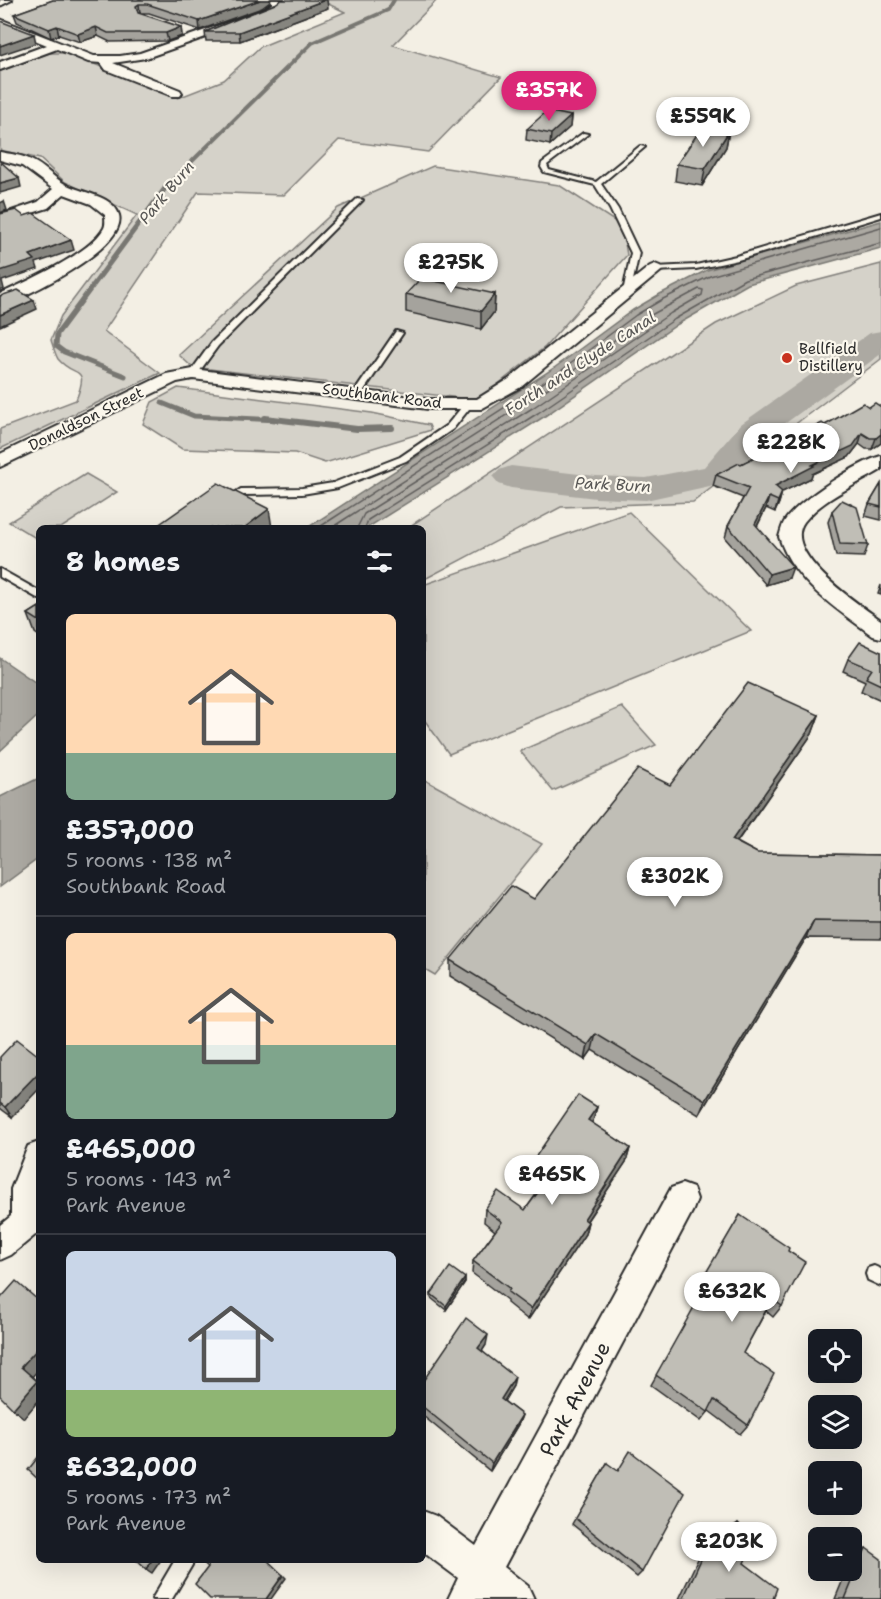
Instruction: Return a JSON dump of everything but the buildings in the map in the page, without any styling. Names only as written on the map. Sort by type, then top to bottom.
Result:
[{"type":"street","points":[[0,1],[7,0]]},
{"type":"street","points":[[0,22],[92,59],[106,61],[131,59],[202,36],[267,12],[281,3],[276,0]]},
{"type":"street","points":[[0,22],[21,15]]},
{"type":"street","points":[[183,30],[202,36]]},
{"type":"street","points":[[0,66],[57,45]]},
{"type":"street","points":[[106,61],[110,67],[176,93]]},
{"type":"street","points":[[0,156],[27,163],[61,188],[96,201],[111,212],[115,220],[114,228],[95,249],[0,300]]},
{"type":"street","points":[[0,219],[47,204],[57,197],[61,188]]},
{"type":"street","name":"Southbank Road","points":[[172,378],[193,374],[428,404],[481,404],[515,383],[655,269]]},
{"type":"street","name":"Donaldson Street","points":[[0,461],[172,378]]},
{"type":"street","points":[[881,462],[807,508],[792,525],[789,539],[802,565],[828,592],[881,631]]},
{"type":"street","points":[[0,1244],[33,1229],[26,1189],[36,1164]]},
{"type":"street","name":"Park Avenue","points":[[474,1586],[682,1198]]},
{"type":"street","points":[[426,1532],[474,1586],[515,1599]]},
{"type":"lane","points":[[585,134],[544,164],[544,167],[546,171],[597,184],[614,209],[635,253],[627,292]]},
{"type":"lane","points":[[597,184],[642,147]]},
{"type":"lane","points":[[193,374],[216,344],[359,200]]},
{"type":"lane","points":[[655,269],[696,267],[738,258],[881,214]]},
{"type":"lane","points":[[357,394],[399,333]]},
{"type":"lane","points":[[241,492],[302,490],[335,486],[403,459],[450,427],[469,404]]},
{"type":"lane","points":[[0,572],[36,594]]},
{"type":"lane","points":[[161,1599],[184,1563]]},
{"type":"shaded area","points":[[437,0],[393,45],[501,77],[428,152],[339,140],[284,195],[198,192],[104,331],[160,373],[0,449],[0,429],[76,400],[81,376],[58,359],[51,340],[61,316],[137,215],[65,182],[40,159],[0,150],[0,71],[49,53],[67,53],[178,98],[224,80],[260,47],[345,12],[322,1]]},
{"type":"shaded area","points":[[433,166],[559,185],[622,226],[627,255],[545,347],[478,400],[192,367],[179,355],[338,208]]},
{"type":"shaded area","points":[[881,264],[881,359],[693,502],[561,507],[426,578],[426,525],[412,525],[716,324],[796,286]]},
{"type":"shaded area","points":[[178,388],[372,413],[429,425],[431,430],[325,463],[295,453],[182,449],[143,424],[152,402]]},
{"type":"shaded area","points":[[86,474],[117,492],[66,525],[36,525],[36,538],[9,522]]},
{"type":"shaded area","points":[[629,512],[751,631],[449,754],[426,722],[426,584]]},
{"type":"shaded area","points":[[622,707],[656,745],[553,791],[520,751]]},
{"type":"shaded area","points":[[426,781],[542,844],[435,975],[426,970]]},
{"type":"water","name":"Forth and Clyde Canal","points":[[881,221],[881,248],[748,284],[678,324],[542,418],[372,525],[312,525],[554,368],[633,310],[707,270]]},
{"type":"water","points":[[0,658],[36,683],[36,718],[0,751]]},
{"type":"water","points":[[36,779],[36,860],[0,887],[0,797]]},
{"type":"waterway","name":"Park Burn","points":[[168,185],[312,43],[388,10],[394,0]]},
{"type":"waterway","name":"Park Burn","points":[[125,376],[64,352],[56,346],[57,334],[169,183]]},
{"type":"waterway","name":"Park Burn","points":[[511,477],[596,487],[646,489],[716,475],[753,431],[881,340]]},
{"type":"waterway","name":"Park Burn","points":[[162,403],[194,416],[278,420]]},
{"type":"waterway","name":"Park Burn","points":[[265,418],[357,429],[392,428]]},
{"type":"place","name":"Bellfield Distillery","points":[[787,358]]}]
